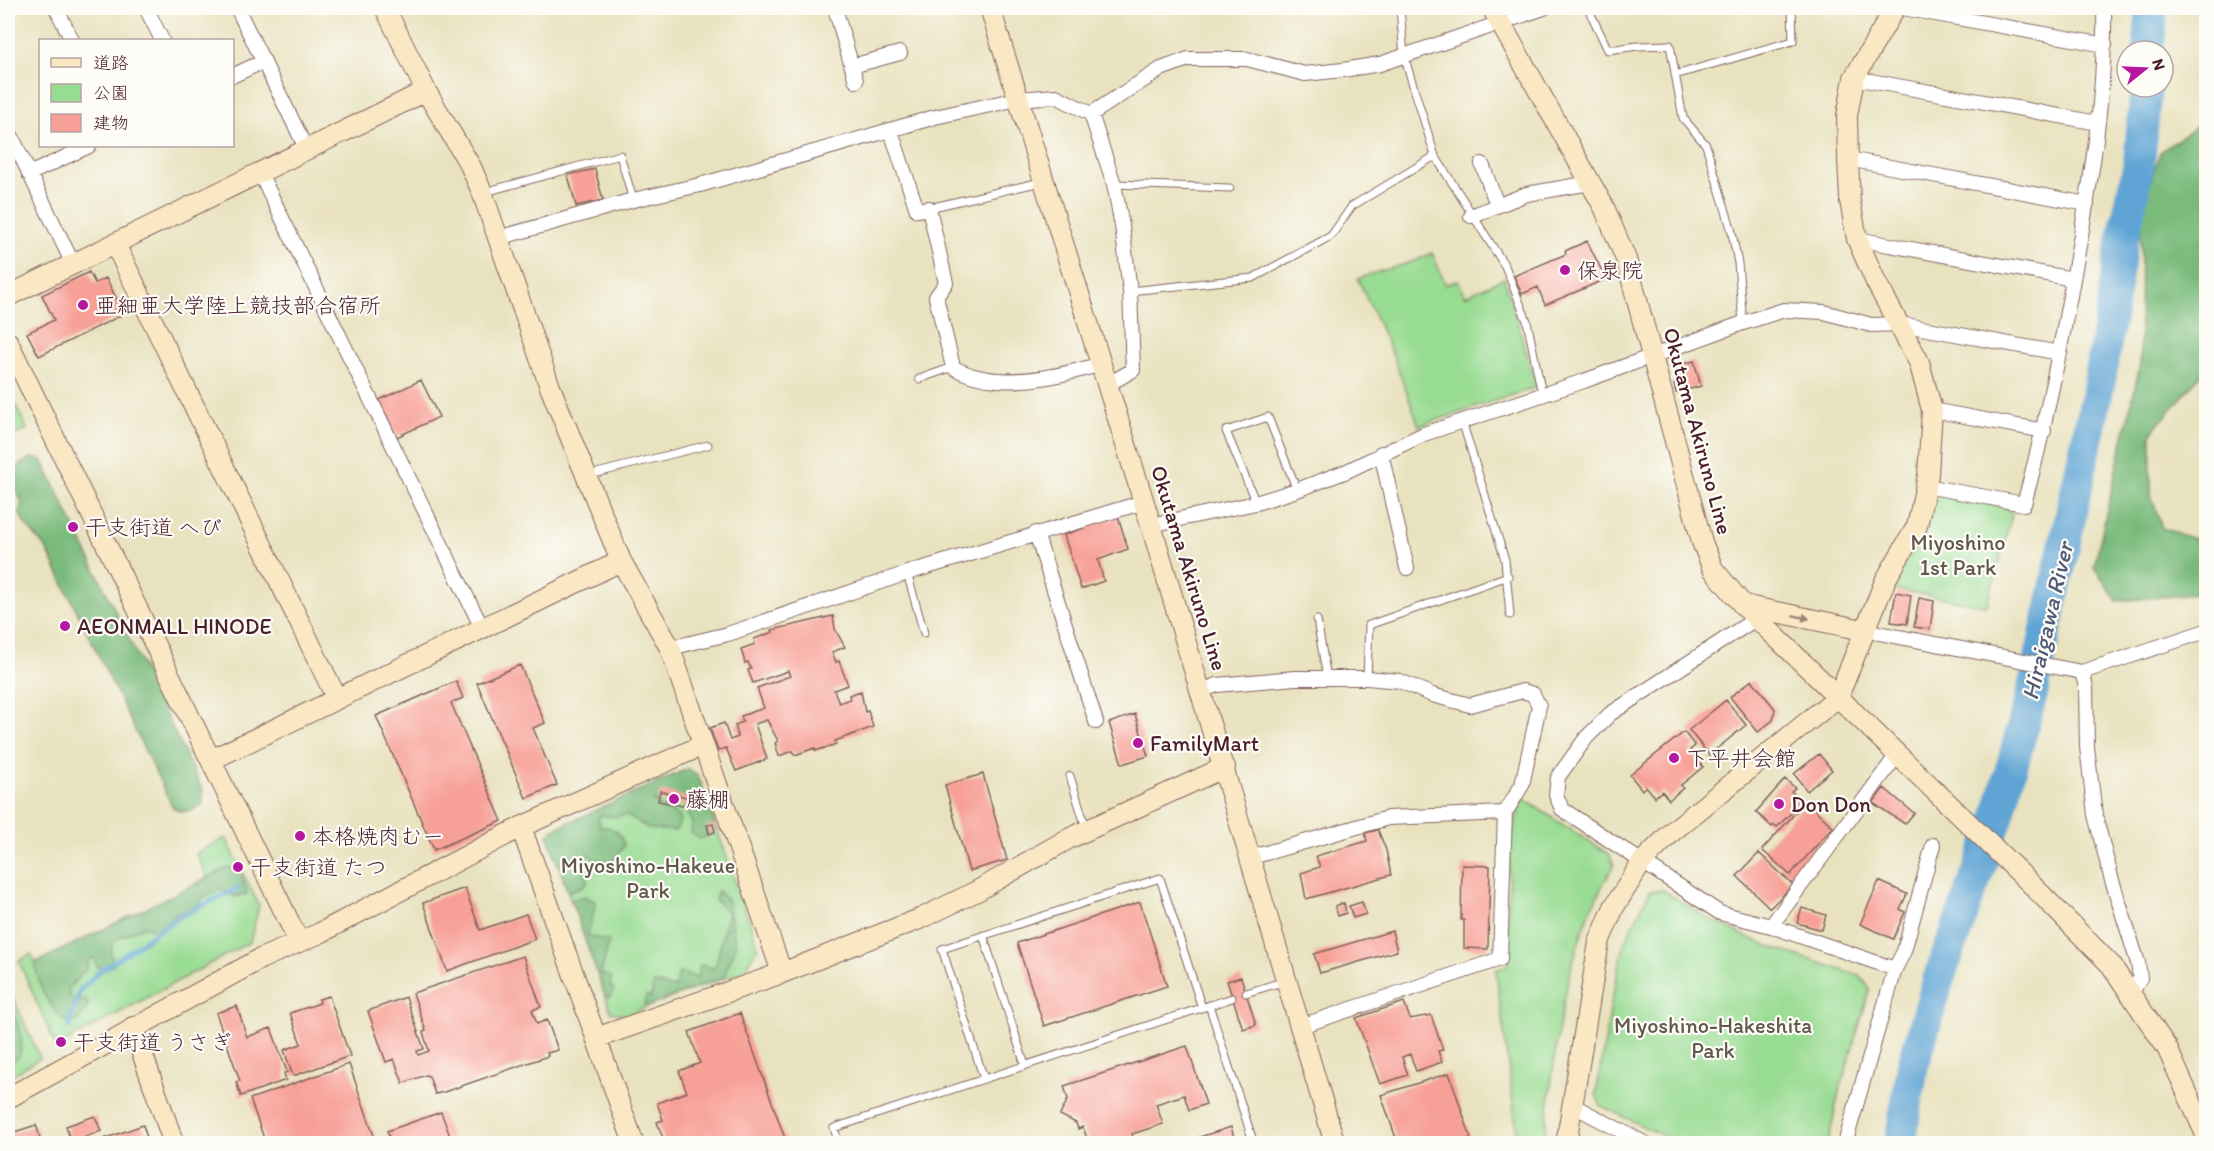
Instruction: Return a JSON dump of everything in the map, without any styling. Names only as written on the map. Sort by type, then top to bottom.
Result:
[{"type":"street","points":[[56,8],[72,39]]},
{"type":"street","points":[[146,8],[162,39]]},
{"type":"street","points":[[237,8],[307,150]]},
{"type":"street","points":[[385,8],[426,92],[471,167],[482,192],[550,387],[621,561],[670,648],[782,973]]},
{"type":"street","points":[[835,8],[856,81]]},
{"type":"street","name":"Okutama Akiruno Line","points":[[990,8],[1225,767],[1335,1143]]},
{"type":"street","points":[[1091,114],[1161,69],[1188,59],[1247,59],[1305,74],[1380,64],[1404,56],[1496,15],[1544,8]]},
{"type":"street","points":[[1566,1143],[1599,942],[1614,907],[1642,862],[1673,831],[1838,696],[1863,630],[1886,579],[1917,525],[1926,486],[1932,410],[1919,362],[1876,282],[1857,239],[1850,201],[1848,159],[1847,116],[1854,78],[1894,8]]},
{"type":"street","points":[[1902,8],[2104,45]]},
{"type":"street","points":[[1926,486],[2024,504],[2044,431],[2087,204],[2098,123],[2104,45],[2104,8]]},
{"type":"street","name":"Okutama Akiruno Line","points":[[1496,15],[1590,183],[1626,259],[1706,554],[1713,569],[1750,611],[2026,879],[2111,965],[2132,993]]},
{"type":"street","points":[[852,66],[900,53]]},
{"type":"street","points":[[234,75],[264,61]]},
{"type":"street","points":[[1854,78],[2098,123]]},
{"type":"street","points":[[8,296],[426,92]]},
{"type":"street","points":[[498,237],[633,200],[700,185],[935,117],[1018,99],[1056,96],[1091,114],[1114,184],[1130,291],[1132,370],[1107,385]]},
{"type":"street","points":[[8,129],[73,264]]},
{"type":"street","points":[[891,131],[917,210],[929,208],[946,283],[936,297],[953,367],[963,373],[999,380],[1049,375],[1101,364]]},
{"type":"street","points":[[29,174],[86,147]]},
{"type":"street","points":[[1848,159],[2087,204]]},
{"type":"street","points":[[1482,164],[1497,205]]},
{"type":"street","points":[[260,173],[482,628]]},
{"type":"street","points":[[1471,216],[1527,194],[1590,183]]},
{"type":"street","points":[[1857,239],[2073,279]]},
{"type":"street","points":[[115,244],[337,699]]},
{"type":"street","points":[[1151,525],[1256,503],[1298,490],[1347,471],[1381,453],[1462,421],[1784,310],[1824,312],[1877,326],[1900,324],[2060,353]]},
{"type":"street","points":[[8,342],[299,942]]},
{"type":"street","points":[[1932,410],[2044,431]]},
{"type":"street","points":[[1381,453],[1407,568]]},
{"type":"street","points":[[670,648],[728,634],[907,573],[1144,502]]},
{"type":"street","points":[[1036,533],[1096,722]]},
{"type":"street","points":[[211,760],[621,561]]},
{"type":"street","points":[[1895,969],[1771,926],[1720,913],[1562,809],[1556,795],[1558,777],[1586,738],[1610,714],[1750,611],[2079,671],[2206,631]]},
{"type":"street","points":[[2079,671],[2086,687],[2087,747],[2095,815],[2110,877],[2138,963],[2140,978],[2132,993],[2167,1048],[2206,1135]]},
{"type":"street","points":[[1201,691],[1217,685],[1327,678],[1367,678],[1400,681],[1432,695],[1470,705],[1523,691],[1533,694],[1539,706],[1522,784],[1505,813],[1500,959],[1300,1026]]},
{"type":"street","points":[[8,1098],[250,964],[299,942],[521,827],[703,745]]},
{"type":"street","points":[[1771,926],[1897,755]]},
{"type":"street","points":[[596,1038],[782,973],[922,918],[977,891],[1087,830],[1225,767]]},
{"type":"street","points":[[1252,857],[1388,818],[1505,813]]},
{"type":"street","points":[[521,827],[634,1143]]},
{"type":"street","points":[[1845,1143],[1895,969],[1904,951],[1933,845]]},
{"type":"street","points":[[133,1027],[174,1143]]},
{"type":"street","points":[[1572,1105],[1646,1143]]},
{"type":"lane","points":[[1400,8],[1404,56],[1435,156],[1471,216],[1505,266],[1523,310],[1542,394]]},
{"type":"lane","points":[[1588,8],[1608,50],[1638,45],[1670,45],[1683,118],[1706,145],[1731,228],[1738,263],[1743,323]]},
{"type":"lane","points":[[1675,75],[1793,41],[1792,8]]},
{"type":"lane","points":[[482,192],[620,155],[633,200]]},
{"type":"lane","points":[[1130,291],[1253,278],[1331,236],[1352,206],[1435,156]]},
{"type":"lane","points":[[929,208],[1044,181]]},
{"type":"lane","points":[[1114,184],[1230,188]]},
{"type":"lane","points":[[919,379],[953,367]]},
{"type":"lane","points":[[1256,503],[1226,431],[1268,417],[1298,490]]},
{"type":"lane","points":[[1462,421],[1508,576],[1510,615]]},
{"type":"lane","points":[[587,475],[708,444]]},
{"type":"lane","points":[[907,573],[924,633]]},
{"type":"lane","points":[[1367,678],[1369,625],[1508,576]]},
{"type":"lane","points":[[1317,620],[1327,678]]},
{"type":"lane","points":[[1070,776],[1087,830]]},
{"type":"lane","points":[[984,1079],[942,948],[1160,878],[1254,1143]]},
{"type":"lane","points":[[983,935],[1025,1065]]},
{"type":"lane","points":[[1246,993],[1287,980]]},
{"type":"lane","points":[[839,1143],[834,1128],[1232,998]]},
{"type":"green space","points":[[2206,120],[2206,369],[2151,433],[2151,495],[2162,528],[2206,543],[2206,593],[2117,601],[2094,567],[2140,365],[2141,212],[2160,152]]},
{"type":"green space","points":[[1432,253],[1446,285],[1458,280],[1465,296],[1504,278],[1537,387],[1419,426],[1394,358],[1358,279]]},
{"type":"green space","points":[[8,389],[27,429],[8,439]]},
{"type":"green space","points":[[32,458],[42,460],[203,791],[201,805],[194,809],[184,812],[173,808],[46,548],[25,524],[19,512],[22,503],[13,481],[14,471],[23,462]]},
{"type":"green space","name":"Miyoshino 1st Park","points":[[1940,493],[2008,508],[2012,515],[1987,606],[1892,589],[1932,499]]},
{"type":"green space","name":"Miyoshino-Hakeue Park","points":[[687,769],[698,775],[758,946],[746,970],[625,1015],[611,1012],[548,836],[552,830]]},
{"type":"green space","points":[[687,769],[698,775],[714,821],[706,837],[700,839],[691,833],[692,823],[684,809],[686,804],[669,799],[654,801],[677,816],[679,824],[675,831],[649,829],[627,815],[614,817],[601,815],[598,819],[601,827],[617,832],[624,846],[612,861],[596,860],[587,854],[582,861],[588,880],[583,886],[568,892],[548,836],[552,830]]},
{"type":"green space","points":[[1522,798],[1610,855],[1614,866],[1583,930],[1572,965],[1558,1036],[1544,1143],[1518,1143],[1496,970],[1508,965],[1509,846]]},
{"type":"green space","points":[[226,838],[259,906],[250,942],[56,1047],[19,961],[31,954],[36,963],[208,879],[196,853]]},
{"type":"green space","points":[[229,867],[241,872],[247,894],[235,897],[222,889],[203,897],[199,905],[183,913],[175,913],[168,922],[156,930],[144,926],[113,941],[111,952],[113,965],[106,969],[98,967],[93,958],[88,960],[87,968],[68,989],[70,997],[77,1002],[84,999],[89,1004],[81,1017],[67,1023],[54,1010],[41,988],[35,963]]},
{"type":"green space","name":"Miyoshino-Hakeshita Park","points":[[1663,890],[1705,917],[1765,945],[1860,976],[1870,989],[1838,1096],[1828,1143],[1678,1143],[1601,1106],[1596,1095],[1612,999],[1625,941],[1650,891]]},
{"type":"green space","points":[[718,891],[728,901],[736,947],[723,978],[649,1006],[644,1005],[646,996],[651,997],[654,983],[675,988],[679,973],[697,977],[700,965],[715,968],[728,912],[715,900]]},
{"type":"green space","points":[[585,896],[596,902],[588,936],[609,941],[601,974],[612,977],[610,987],[614,988],[611,997],[605,996],[571,900]]},
{"type":"green space","points":[[8,987],[40,1058],[8,1078]]},
{"type":"green space","points":[[8,1010],[21,1031],[19,1057],[10,1063],[8,1062]]},
{"type":"building","points":[[595,169],[603,200],[576,206],[568,175]]},
{"type":"building","name":"保泉院","points":[[1587,241],[1606,279],[1545,305],[1538,287],[1522,294],[1514,276],[1566,254],[1565,251]]},
{"type":"building","name":"亜細亜大学陸上競技部合宿所","points":[[89,272],[95,283],[106,278],[124,314],[39,356],[27,333],[54,320],[42,295]]},
{"type":"building","points":[[1694,361],[1701,386],[1676,393],[1674,385],[1678,379],[1675,366]]},
{"type":"building","points":[[421,380],[439,417],[397,437],[379,400]]},
{"type":"building","points":[[1118,516],[1128,549],[1098,560],[1104,581],[1081,589],[1064,535]]},
{"type":"building","points":[[1896,592],[1911,595],[1907,624],[1891,622]]},
{"type":"building","points":[[1919,598],[1934,601],[1930,629],[1914,627]]},
{"type":"building","points":[[833,616],[835,629],[845,647],[832,652],[836,662],[839,661],[848,685],[834,690],[839,703],[850,699],[849,695],[861,691],[865,712],[868,711],[873,727],[835,741],[836,744],[816,751],[815,748],[795,755],[793,751],[779,756],[775,743],[778,741],[767,720],[755,724],[767,759],[736,771],[726,748],[718,751],[710,728],[724,723],[730,740],[738,737],[735,725],[743,722],[741,716],[764,708],[757,688],[790,676],[788,671],[753,683],[748,670],[751,669],[748,662],[745,663],[741,649],[755,644],[754,639],[773,632],[772,630]]},
{"type":"building","points":[[520,665],[545,723],[533,728],[557,785],[526,798],[477,683]]},
{"type":"building","points":[[1752,680],[1775,709],[1773,720],[1758,732],[1730,697]]},
{"type":"building","points":[[456,681],[463,698],[451,703],[502,821],[434,850],[376,716]]},
{"type":"building","points":[[1726,700],[1746,725],[1709,755],[1689,730]]},
{"type":"building","points":[[1135,714],[1148,756],[1122,764],[1109,723]]},
{"type":"building","name":"下平井会館","points":[[1684,732],[1695,746],[1690,750],[1703,767],[1681,785],[1683,788],[1669,800],[1662,791],[1655,797],[1646,786],[1642,790],[1630,775]]},
{"type":"building","points":[[1819,754],[1832,770],[1807,791],[1794,774]]},
{"type":"building","points":[[983,774],[1007,860],[969,871],[945,785]]},
{"type":"building","points":[[1785,779],[1795,788],[1791,791],[1802,802],[1777,827],[1774,825],[1772,827],[1756,812]]},
{"type":"building","points":[[1884,788],[1914,813],[1905,824],[1873,803]]},
{"type":"building","name":"藤棚","points":[[660,791],[690,798],[688,807],[658,801]]},
{"type":"building","points":[[1806,801],[1833,827],[1790,875],[1762,850]]},
{"type":"building","points":[[713,824],[715,832],[709,834],[707,825]]},
{"type":"building","points":[[1378,830],[1386,850],[1391,875],[1306,899],[1301,873],[1320,867],[1316,856],[1367,841],[1365,833]]},
{"type":"building","points":[[1759,853],[1793,885],[1770,908],[1737,876]]},
{"type":"building","points":[[1462,865],[1490,866],[1488,949],[1464,948],[1464,920],[1461,920]]},
{"type":"building","points":[[1879,881],[1907,894],[1900,909],[1905,912],[1893,939],[1860,924]]},
{"type":"building","points":[[465,888],[480,930],[526,914],[535,939],[447,971],[423,903]]},
{"type":"building","points":[[1140,902],[1167,986],[1044,1026],[1017,943]]},
{"type":"building","points":[[1362,902],[1366,914],[1353,918],[1349,906]]},
{"type":"building","points":[[1344,903],[1346,913],[1338,916],[1335,906]]},
{"type":"building","points":[[1802,908],[1826,915],[1822,930],[1797,923]]},
{"type":"building","points":[[1392,931],[1397,951],[1320,973],[1314,954]]},
{"type":"building","points":[[523,956],[541,1007],[532,1010],[537,1024],[547,1020],[558,1050],[547,1053],[548,1056],[435,1094],[429,1076],[403,1083],[394,1059],[386,1062],[368,1011],[406,997],[424,1049],[417,1051],[418,1055],[429,1051],[423,1032],[426,1031],[413,993]]},
{"type":"building","points":[[1241,977],[1256,1025],[1243,1029],[1227,981]]},
{"type":"building","points":[[329,996],[350,1056],[293,1076],[284,1050],[301,1044],[290,1013],[320,1003],[319,999]]},
{"type":"building","points":[[1404,1002],[1410,1019],[1431,1015],[1443,1050],[1438,1051],[1442,1062],[1416,1071],[1410,1054],[1402,1057],[1408,1075],[1380,1084],[1356,1018]]},
{"type":"building","points":[[237,1006],[247,1037],[271,1028],[287,1072],[284,1073],[286,1080],[241,1096],[236,1082],[240,1081],[216,1013]]},
{"type":"building","points":[[740,1013],[787,1144],[665,1144],[657,1122],[663,1120],[657,1103],[687,1092],[679,1071],[700,1063],[689,1032]]},
{"type":"building","points":[[1187,1046],[1206,1104],[1189,1110],[1184,1095],[1156,1104],[1163,1124],[1132,1134],[1134,1141],[1143,1138],[1145,1144],[1089,1144],[1083,1127],[1078,1129],[1076,1123],[1060,1115],[1068,1099],[1064,1086]]},
{"type":"building","points":[[349,1064],[377,1144],[266,1144],[250,1099]]},
{"type":"building","points":[[1449,1073],[1471,1138],[1461,1141],[1462,1144],[1398,1144],[1381,1095]]},
{"type":"building","points":[[441,1112],[453,1144],[392,1144],[387,1131]]},
{"type":"building","points":[[95,1116],[101,1131],[71,1142],[66,1126]]},
{"type":"building","points":[[36,1125],[42,1144],[8,1144],[8,1134]]},
{"type":"building","points":[[143,1125],[149,1144],[92,1144],[92,1143]]},
{"type":"building","points":[[1231,1127],[1236,1144],[1181,1144],[1181,1143]]},
{"type":"waterway","name":"Hiraigawa River","points":[[2149,39],[2152,8]]},
{"type":"waterway","name":"Hiraigawa River","points":[[1900,1144],[1913,1065],[1939,978],[1997,820],[2034,686],[2100,380],[2121,249],[2139,163],[2145,99]]},
{"type":"waterway","points":[[71,1027],[69,1023],[80,990],[100,971],[182,915],[239,888]]},
{"type":"place","name":"保泉院","points":[[1565,270]]},
{"type":"place","name":"亜細亜大学陸上競技部合宿所","points":[[83,305]]},
{"type":"place","name":"干支街道 へび","points":[[73,527]]},
{"type":"place","name":"AEONMALL HINODE","points":[[65,626]]},
{"type":"place","name":"FamilyMart","points":[[1138,743]]},
{"type":"place","name":"下平井会館","points":[[1674,758]]},
{"type":"place","name":"藤棚","points":[[674,799]]},
{"type":"place","name":"Don Don","points":[[1779,804]]},
{"type":"place","name":"本格焼肉むー","points":[[300,836]]},
{"type":"place","name":"干支街道 たつ","points":[[238,867]]},
{"type":"place","name":"干支街道 うさぎ","points":[[61,1042]]}]
